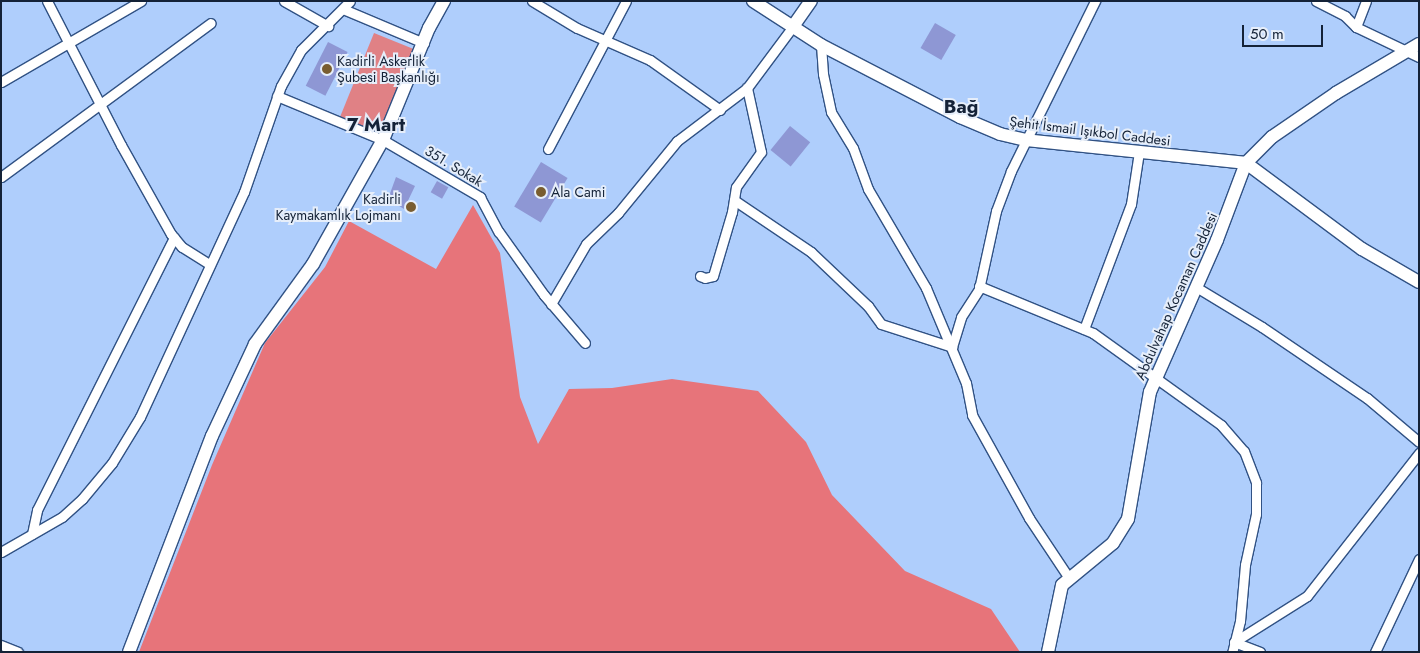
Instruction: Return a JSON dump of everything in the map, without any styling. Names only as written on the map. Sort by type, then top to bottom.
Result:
[{"type":"street","points":[[47,1],[150,200],[174,238],[182,247],[209,264]]},
{"type":"street","points":[[1,82],[70,45],[141,1]]},
{"type":"street","points":[[284,1],[328,26]]},
{"type":"street","points":[[1,552],[62,517],[76,505],[112,463],[140,416],[244,192],[277,96],[300,50],[328,26],[350,1]]},
{"type":"street","points":[[129,652],[212,436],[255,344],[313,264],[383,140],[444,1]]},
{"type":"street","points":[[532,1],[606,40],[650,60],[720,110]]},
{"type":"street","points":[[548,149],[626,1]]},
{"type":"street","name":"Şehit İsmail Işıkbol Caddesi","points":[[754,1],[794,25],[821,45],[981,127],[1025,140],[1246,163]]},
{"type":"street","points":[[551,304],[586,244],[618,213],[677,141],[747,88],[811,1]]},
{"type":"street","points":[[952,347],[961,317],[979,286],[996,211],[1025,140],[1095,1]]},
{"type":"street","points":[[1316,1],[1345,16],[1356,27],[1413,54]]},
{"type":"street","points":[[1356,27],[1366,1]]},
{"type":"street","points":[[343,9],[424,43]]},
{"type":"street","points":[[1,176],[211,23]]},
{"type":"street","name":"Abdulvahap Kocaman Caddesi","points":[[1048,652],[1056,605],[1069,578],[1103,553],[1125,527],[1133,501],[1146,410],[1156,377],[1196,287],[1246,163],[1279,133],[1360,78],[1413,54],[1419,44]]},
{"type":"street","points":[[821,45],[823,74],[832,112],[853,148],[868,189],[926,288],[966,383],[972,415],[1029,518],[1069,578]]},
{"type":"street","points":[[700,276],[705,278],[713,276],[736,187],[761,152],[747,88]]},
{"type":"street","name":"351. Sokak","points":[[277,96],[383,140],[480,197],[499,232],[551,304],[585,343]]},
{"type":"street","points":[[1084,329],[1128,212],[1139,152]]},
{"type":"street","points":[[1246,163],[1362,248],[1419,282]]},
{"type":"street","points":[[734,200],[818,258],[868,306],[881,324],[952,347]]},
{"type":"street","points":[[32,534],[37,510],[174,238]]},
{"type":"street","points":[[979,286],[1084,329],[1156,377],[1221,425],[1244,451],[1256,483],[1256,514],[1245,565],[1240,621],[1232,652]]},
{"type":"street","points":[[1196,287],[1262,327],[1367,398],[1419,442]]},
{"type":"street","points":[[1234,642],[1307,596],[1417,458]]},
{"type":"street","points":[[1375,652],[1419,559]]},
{"type":"street","points":[[1234,642],[1260,652]]},
{"type":"street","points":[[1,645],[18,652]]},
{"type":"shaded area","points":[[374,33],[420,52],[385,140],[338,121]]},
{"type":"shaded area","points":[[473,205],[500,253],[520,397],[538,444],[569,389],[612,388],[672,379],[758,391],[806,442],[832,495],[905,571],[991,609],[1020,652],[139,652],[212,465],[265,343],[325,267],[349,221],[436,269]]},
{"type":"building","points":[[935,23],[956,35],[941,60],[920,48]]},
{"type":"building","name":"Kadirli Askerlik Şubesi Başkanlığı","points":[[328,42],[348,52],[325,96],[306,86]]},
{"type":"building","points":[[790,126],[810,142],[791,166],[770,150]]},
{"type":"building","name":"Ala Cami","points":[[541,162],[568,178],[541,223],[514,207]]},
{"type":"building","name":"Kadirli Kaymakamlık Lojmanı","points":[[396,177],[415,186],[404,209],[388,199]]},
{"type":"building","points":[[437,181],[448,187],[442,199],[431,192]]},
{"type":"place","name":"Kadirli Askerlik Şubesi Başkanlığı","points":[[327,69]]},
{"type":"place","name":"Ala Cami","points":[[541,192]]},
{"type":"place","name":"Kadirli Kaymakamlık Lojmanı","points":[[411,207]]},
{"type":"district","name":"Bağ","points":[[961,107]]},
{"type":"district","name":"7 Mart","points":[[376,125]]}]
